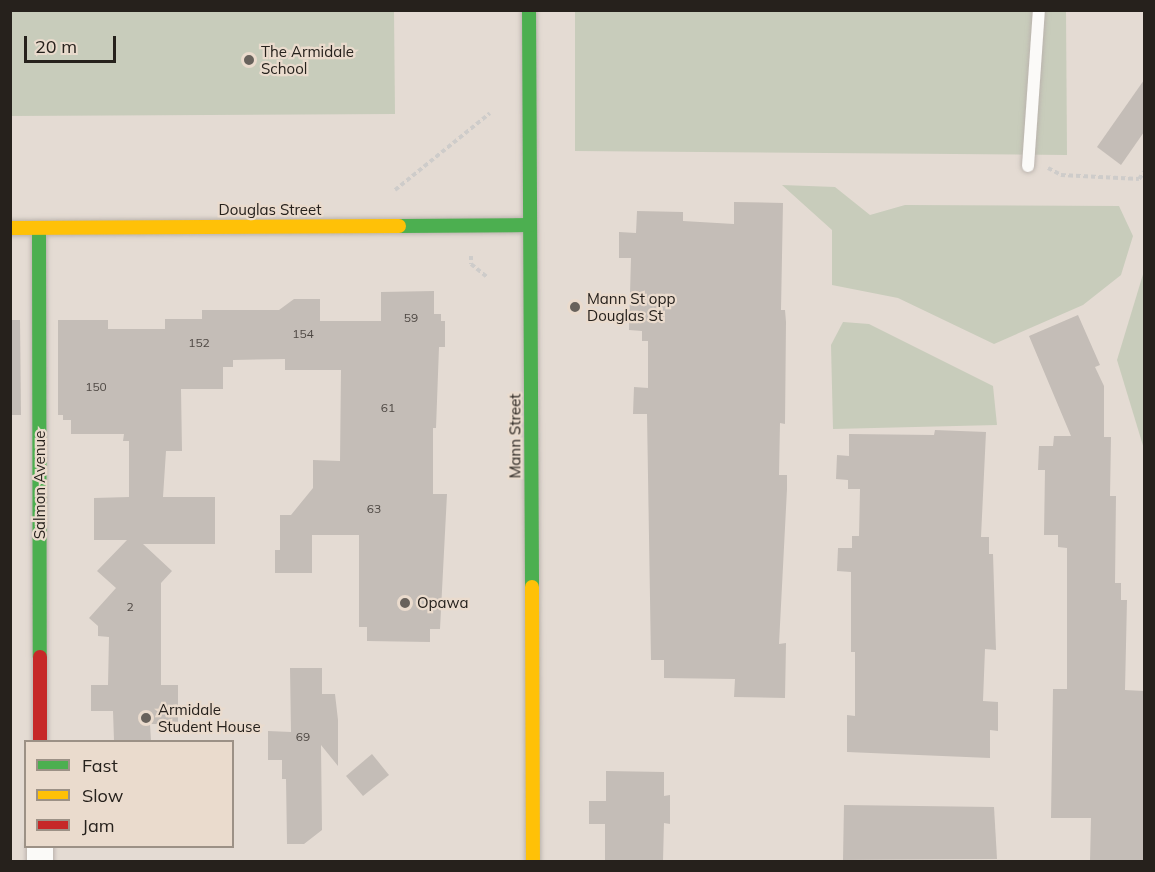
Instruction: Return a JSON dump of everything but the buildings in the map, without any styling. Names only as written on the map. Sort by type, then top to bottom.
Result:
[{"type":"street","name":"Mann Street","points":[[529,10],[534,861]]},
{"type":"street","name":"Douglas Street","points":[[10,228],[530,225]]},
{"type":"street","name":"Salmon Avenue","points":[[39,228],[40,740]]},
{"type":"lane","points":[[1028,166],[1039,10]]},
{"type":"path","points":[[395,190],[490,113]]},
{"type":"path","points":[[1043,166],[1061,175],[1139,179],[1144,172]]},
{"type":"path","points":[[471,256],[471,264],[487,277]]},
{"type":"green space","points":[[10,11],[394,11],[395,114],[11,116]]},
{"type":"green space","points":[[575,11],[1066,11],[1067,155],[575,151]]},
{"type":"green space","points":[[782,185],[835,187],[870,215],[905,205],[1119,206],[1133,236],[1121,275],[1083,305],[994,344],[898,298],[832,285],[832,230]]},
{"type":"green space","points":[[1144,271],[1144,449],[1117,360]]},
{"type":"green space","points":[[843,322],[869,324],[993,386],[997,425],[833,429],[831,345]]},
{"type":"traffic: fast","points":[[529,10],[532,587]]},
{"type":"traffic: fast","points":[[399,226],[530,225]]},
{"type":"traffic: fast","points":[[39,228],[40,657]]},
{"type":"traffic: slow","points":[[10,228],[399,226]]},
{"type":"traffic: slow","points":[[532,587],[533,862]]},
{"type":"traffic: jam","points":[[40,657],[40,740]]},
{"type":"place","name":"The Armidale School","points":[[249,60]]},
{"type":"place","name":"Mann St opp Douglas St","points":[[575,307]]},
{"type":"place","name":"Opawa","points":[[405,603]]},
{"type":"place","name":"Armidale Student House","points":[[146,718]]}]
